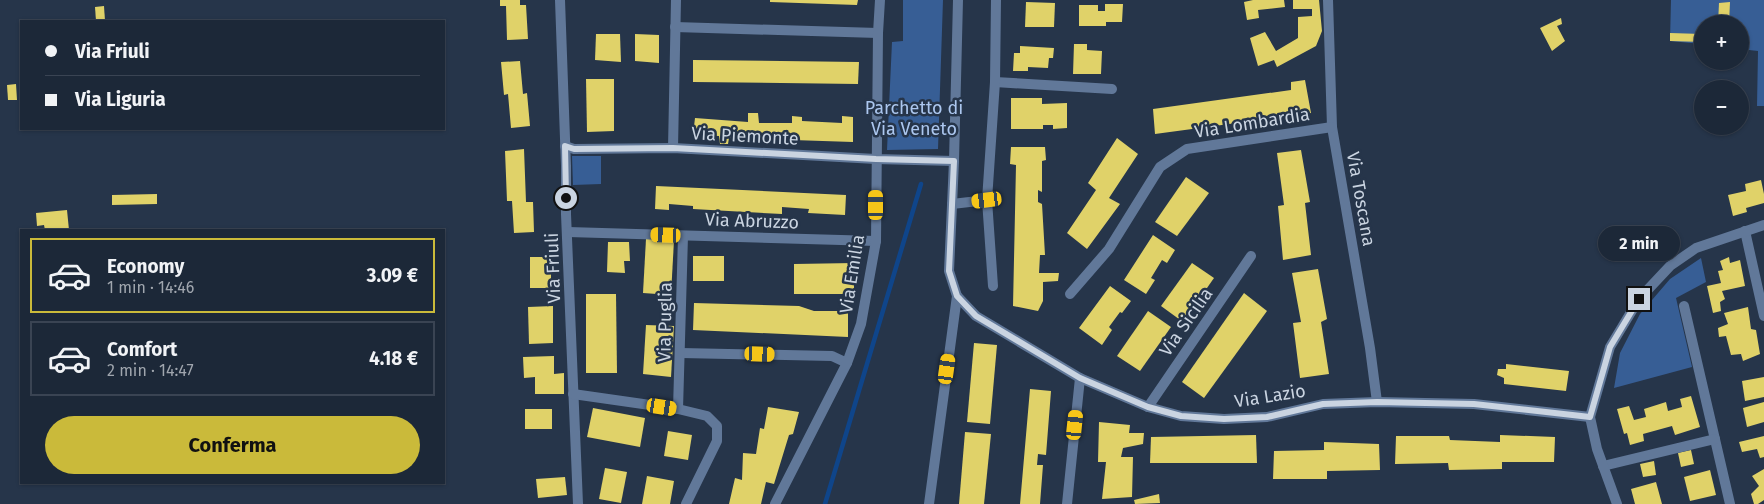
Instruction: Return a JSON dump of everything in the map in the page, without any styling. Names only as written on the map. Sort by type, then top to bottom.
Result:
[{"type":"street","name":"Via Friuli","points":[[560,0],[578,504]]},
{"type":"street","points":[[673,148],[676,0]]},
{"type":"street","name":"Via Emilia","points":[[775,504],[847,363],[861,324],[876,241],[880,0]]},
{"type":"street","points":[[929,504],[957,296],[949,271],[958,0]]},
{"type":"street","points":[[993,286],[987,200],[995,82],[996,0]]},
{"type":"street","name":"Via Toscana","points":[[1328,0],[1332,126],[1370,348],[1377,402]]},
{"type":"street","points":[[675,27],[878,33]]},
{"type":"street","points":[[995,82],[1112,90]]},
{"type":"street","name":"Via Lombardia","points":[[1070,294],[1110,249],[1160,166],[1187,150],[1332,126]]},
{"type":"street","name":"Via Piemonte","points":[[565,146],[574,149],[673,148],[876,159],[954,161]]},
{"type":"street","points":[[952,204],[987,200]]},
{"type":"street","points":[[1616,504],[1603,466],[1590,417],[1610,347],[1639,299],[1670,266],[1696,248],[1764,225]]},
{"type":"street","points":[[1745,231],[1764,316]]},
{"type":"street","name":"Via Abruzzo","points":[[568,232],[876,241]]},
{"type":"street","name":"Via Puglia","points":[[678,409],[683,236]]},
{"type":"street","name":"Via Sicilia","points":[[1148,407],[1252,256]]},
{"type":"street","name":"Via Lazio","points":[[957,296],[976,316],[1080,378],[1148,407],[1181,416],[1224,419],[1267,417],[1323,404],[1377,402],[1474,404],[1590,417]]},
{"type":"street","points":[[1684,306],[1730,504]]},
{"type":"street","points":[[681,353],[832,356],[847,363]]},
{"type":"street","points":[[1067,504],[1080,378]]},
{"type":"street","points":[[573,394],[678,409],[707,416],[717,426],[717,441],[686,504]]},
{"type":"street","points":[[1603,466],[1715,439]]},
{"type":"green space","name":"Parchetto di Via Veneto","points":[[903,0],[943,0],[938,149],[887,150],[892,42],[903,41]]},
{"type":"green space","points":[[1671,0],[1764,0],[1764,106],[1757,106],[1758,51],[1749,50],[1749,15],[1694,15],[1694,43],[1670,41]]},
{"type":"green space","points":[[572,156],[601,156],[601,184],[573,185]]},
{"type":"green space","points":[[1701,258],[1706,282],[1676,298],[1692,367],[1614,388],[1620,353],[1640,314],[1670,279]]},
{"type":"building","points":[[500,0],[520,0],[520,5],[526,5],[528,39],[507,40],[506,6],[500,6]]},
{"type":"building","points":[[770,0],[858,0],[857,5],[770,2]]},
{"type":"building","points":[[1253,0],[1284,0],[1285,7],[1258,10],[1259,18],[1247,20],[1244,2]]},
{"type":"building","points":[[1293,0],[1319,0],[1322,31],[1316,46],[1277,67],[1274,60],[1258,66],[1250,38],[1265,32],[1276,51],[1298,38],[1298,17],[1312,16],[1312,9],[1293,9]]},
{"type":"building","points":[[1026,2],[1055,3],[1054,27],[1025,27]]},
{"type":"building","points":[[1730,2],[1729,15],[1718,15],[1719,3]]},
{"type":"building","points":[[1105,4],[1123,4],[1122,22],[1106,22],[1106,26],[1079,26],[1079,5],[1098,5],[1098,11],[1105,11]]},
{"type":"building","points":[[104,6],[105,20],[96,20],[95,7]]},
{"type":"building","points":[[1561,18],[1562,24],[1557,26],[1565,41],[1552,51],[1540,28]]},
{"type":"building","points":[[1670,33],[1694,34],[1694,42],[1670,41]]},
{"type":"building","points":[[596,34],[620,34],[621,62],[595,60]]},
{"type":"building","points":[[635,34],[659,35],[659,63],[635,61]]},
{"type":"building","points":[[1074,44],[1087,44],[1087,50],[1102,51],[1101,74],[1073,74]]},
{"type":"building","points":[[1020,46],[1054,48],[1053,58],[1049,58],[1048,68],[1028,67],[1028,71],[1013,71],[1014,53],[1020,53]]},
{"type":"building","points":[[693,60],[859,62],[858,84],[693,82]]},
{"type":"building","points":[[520,61],[523,94],[527,93],[530,126],[511,128],[508,94],[504,95],[501,62]]},
{"type":"building","points":[[586,79],[614,79],[614,131],[587,132]]},
{"type":"building","points":[[1305,80],[1311,113],[1155,134],[1153,109],[1291,90],[1291,82]]},
{"type":"building","points":[[16,84],[17,100],[8,100],[7,85]]},
{"type":"building","points":[[1011,98],[1042,98],[1042,104],[1067,103],[1067,128],[1053,129],[1053,125],[1043,125],[1043,129],[1011,129]]},
{"type":"building","points":[[748,113],[758,113],[759,123],[792,123],[792,116],[802,117],[802,121],[842,123],[842,116],[853,117],[853,142],[729,138],[728,144],[720,144],[719,136],[693,135],[695,118],[748,122]]},
{"type":"building","points":[[1117,138],[1138,154],[1109,198],[1120,204],[1087,249],[1067,233],[1096,190],[1088,183]]},
{"type":"building","points":[[1011,147],[1045,147],[1046,160],[1042,161],[1042,192],[1038,190],[1038,202],[1042,204],[1045,255],[1040,255],[1039,273],[1059,273],[1058,281],[1043,282],[1043,301],[1038,311],[1013,306],[1016,165],[1010,164]]},
{"type":"building","points":[[524,149],[526,202],[533,202],[534,232],[514,233],[512,201],[507,201],[505,151]]},
{"type":"building","points":[[1301,150],[1310,202],[1305,203],[1311,255],[1283,260],[1278,206],[1284,205],[1277,153]]},
{"type":"building","points":[[1186,177],[1209,193],[1177,236],[1155,222]]},
{"type":"building","points":[[1761,180],[1764,203],[1746,208],[1747,212],[1733,216],[1728,195],[1746,191],[1745,184]]},
{"type":"building","points":[[656,186],[846,195],[845,215],[808,213],[809,209],[782,207],[782,214],[693,209],[693,206],[669,204],[669,210],[655,209]]},
{"type":"building","points":[[157,194],[157,204],[112,205],[112,195]]},
{"type":"building","points":[[67,210],[69,229],[45,229],[44,225],[37,226],[36,213]]},
{"type":"building","points":[[1153,235],[1175,250],[1167,263],[1162,260],[1151,278],[1155,280],[1146,294],[1124,280]]},
{"type":"building","points":[[646,239],[674,240],[671,295],[643,293]]},
{"type":"building","points":[[608,242],[629,242],[630,261],[624,261],[625,273],[607,272]]},
{"type":"building","points":[[693,256],[724,256],[724,281],[693,281]]},
{"type":"building","points":[[530,257],[551,257],[551,288],[530,288]]},
{"type":"building","points":[[1729,257],[1730,263],[1740,260],[1745,286],[1722,291],[1725,299],[1720,302],[1721,311],[1713,313],[1707,286],[1721,283],[1718,271],[1723,270],[1720,261]]},
{"type":"building","points":[[854,263],[854,294],[794,294],[794,264]]},
{"type":"building","points":[[1192,263],[1214,278],[1183,322],[1161,306]]},
{"type":"building","points":[[1318,269],[1327,319],[1321,322],[1329,374],[1300,378],[1293,323],[1301,322],[1292,273]]},
{"type":"building","points":[[1110,286],[1131,301],[1109,327],[1112,330],[1102,345],[1079,328]]},
{"type":"building","points":[[1244,293],[1267,311],[1204,398],[1182,382]]},
{"type":"building","points":[[586,294],[616,294],[617,373],[586,373]]},
{"type":"building","points":[[694,303],[799,306],[814,311],[848,311],[848,337],[693,330]]},
{"type":"building","points":[[553,306],[553,343],[529,344],[528,307]]},
{"type":"building","points":[[1748,307],[1751,329],[1756,330],[1760,354],[1743,361],[1741,354],[1731,355],[1726,336],[1719,337],[1718,328],[1728,324],[1724,313]]},
{"type":"building","points":[[1148,311],[1171,327],[1140,371],[1117,356]]},
{"type":"building","points":[[646,325],[674,326],[671,377],[643,374]]},
{"type":"building","points":[[974,343],[997,345],[990,424],[967,422]]},
{"type":"building","points":[[554,356],[554,374],[564,373],[564,394],[535,394],[535,377],[524,378],[523,357]]},
{"type":"building","points":[[1506,364],[1569,371],[1566,391],[1504,384],[1504,378],[1497,375],[1498,369],[1506,369]]},
{"type":"building","points":[[1764,377],[1764,397],[1745,401],[1742,381]]},
{"type":"building","points":[[1030,389],[1051,391],[1046,455],[1038,454],[1037,465],[1043,465],[1040,504],[1020,504]]},
{"type":"building","points":[[1691,396],[1700,427],[1675,435],[1672,426],[1643,434],[1644,441],[1630,445],[1627,433],[1624,434],[1617,409],[1629,406],[1634,420],[1646,417],[1644,409],[1666,402],[1668,411],[1682,407],[1680,399]]},
{"type":"building","points":[[1764,402],[1764,422],[1747,427],[1743,408]]},
{"type":"building","points":[[768,407],[799,412],[793,434],[789,435],[774,484],[766,482],[761,504],[729,504],[735,478],[742,480],[743,453],[756,454],[760,428],[764,429]]},
{"type":"building","points":[[593,408],[645,418],[640,447],[587,437]]},
{"type":"building","points":[[525,409],[552,409],[552,429],[525,429]]},
{"type":"building","points":[[1099,422],[1130,425],[1129,433],[1144,433],[1143,444],[1123,448],[1121,457],[1133,457],[1132,497],[1102,499],[1106,462],[1098,462]]},
{"type":"building","points":[[668,431],[692,435],[688,460],[664,456]]},
{"type":"building","points":[[965,432],[991,434],[984,504],[959,504]]},
{"type":"building","points":[[1256,435],[1257,463],[1150,463],[1151,437]]},
{"type":"building","points":[[1500,435],[1555,437],[1554,462],[1502,462],[1502,469],[1449,470],[1448,463],[1395,464],[1396,436],[1449,436],[1450,440],[1500,442]]},
{"type":"building","points":[[1764,436],[1764,457],[1760,458],[1757,449],[1742,452],[1739,442]]},
{"type":"building","points":[[1324,442],[1379,444],[1380,470],[1327,471],[1327,479],[1273,479],[1274,451],[1324,450]]},
{"type":"building","points":[[1691,450],[1694,464],[1681,467],[1678,453]]},
{"type":"building","points":[[1654,461],[1656,475],[1643,477],[1640,464]]},
{"type":"building","points":[[605,468],[627,472],[621,503],[599,499]]},
{"type":"building","points":[[1764,469],[1764,500],[1754,504],[1751,494],[1759,486],[1752,476]]},
{"type":"building","points":[[1710,470],[1716,495],[1690,501],[1684,477]]},
{"type":"building","points":[[647,476],[674,481],[670,504],[642,504]]},
{"type":"building","points":[[565,477],[567,495],[538,498],[536,479]]},
{"type":"building","points":[[1656,482],[1662,504],[1635,504],[1631,489]]},
{"type":"building","points":[[1159,494],[1160,503],[1135,504],[1134,500]]},
{"type":"waterway","points":[[825,504],[921,184]]},
{"type":"route","points":[[566,198],[565,146],[574,149],[673,148],[876,159],[954,161],[949,271],[957,296],[976,316],[1080,378],[1148,407],[1181,416],[1224,419],[1267,417],[1323,404],[1377,402],[1474,404],[1590,417],[1610,347],[1639,299]]}]
